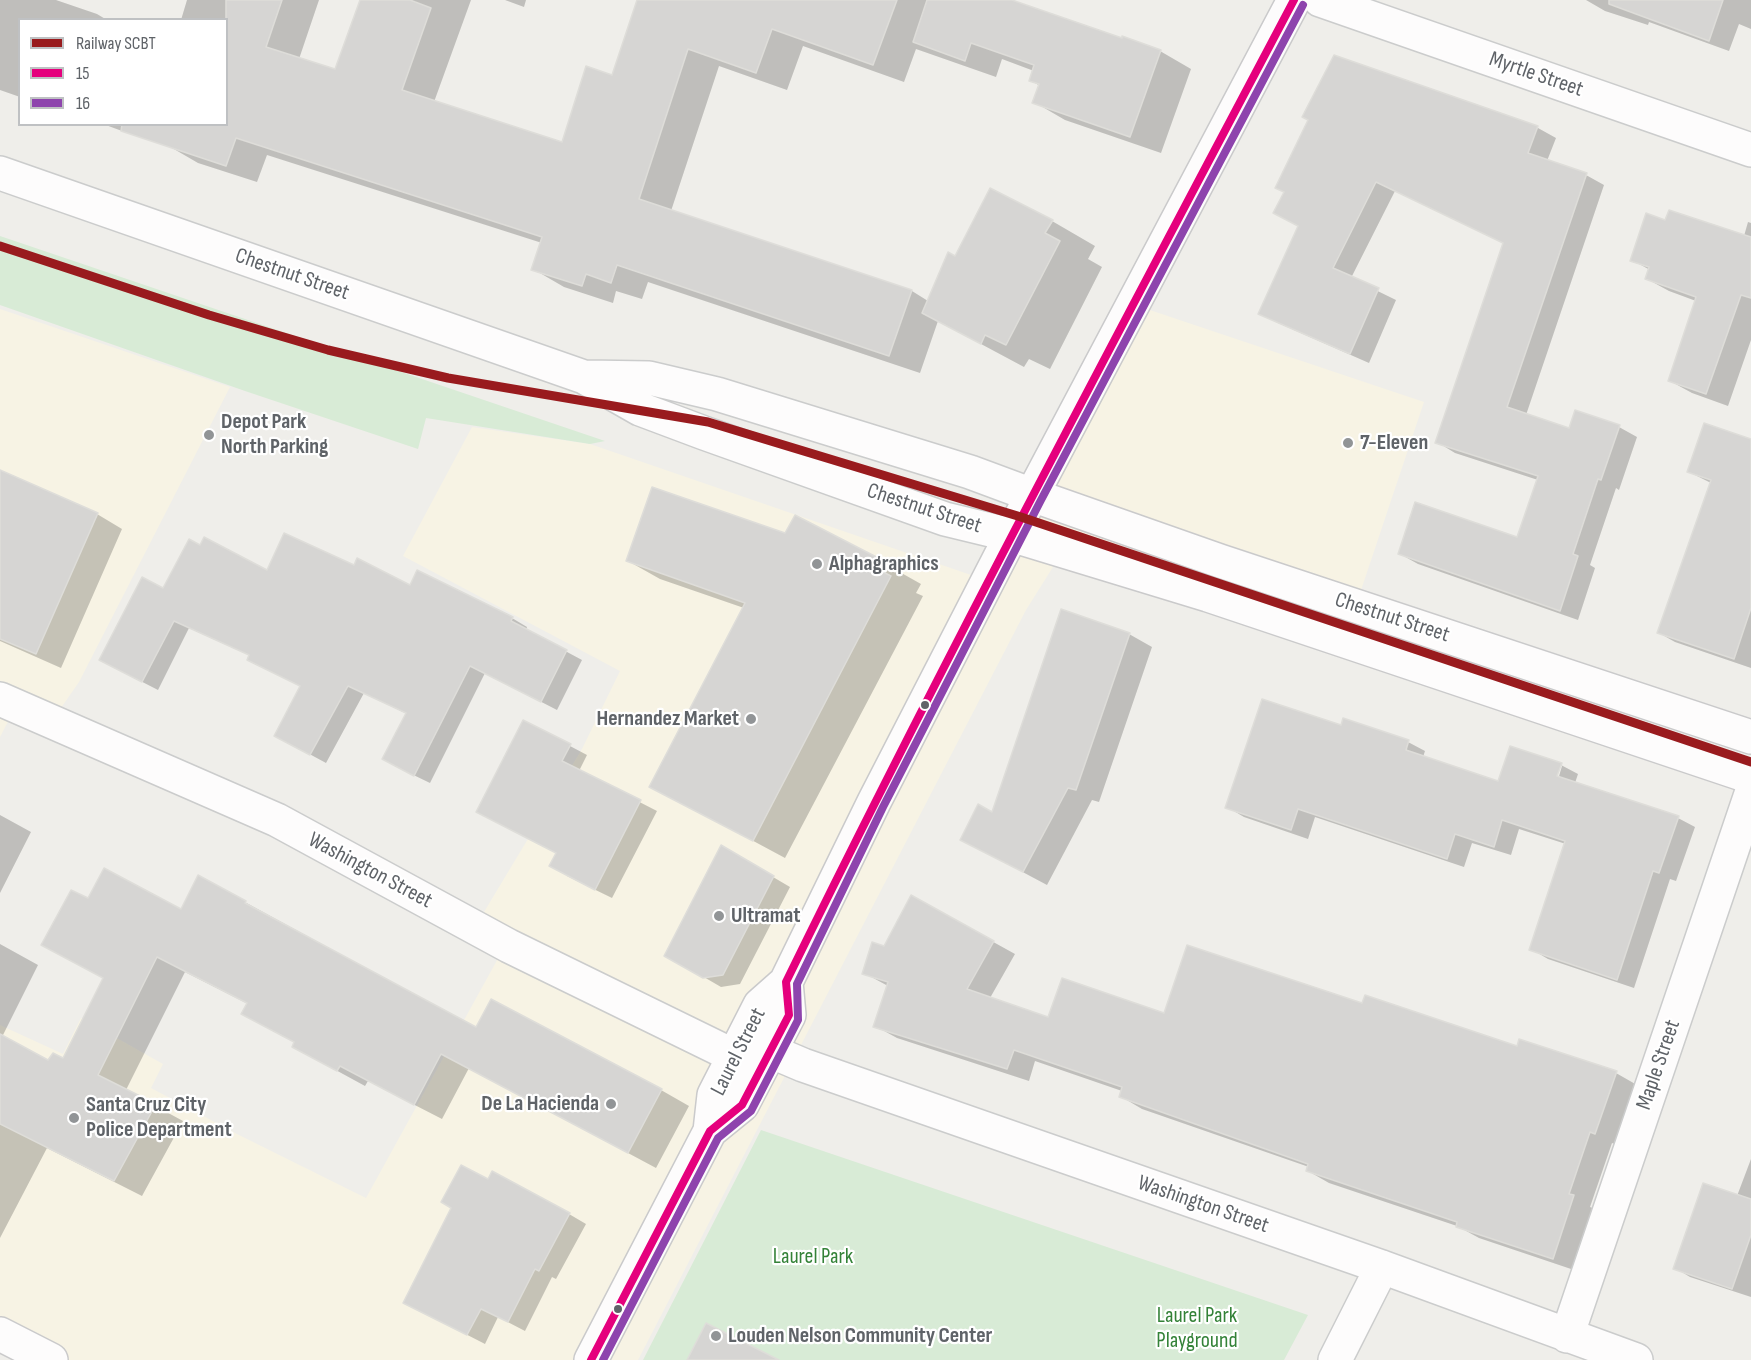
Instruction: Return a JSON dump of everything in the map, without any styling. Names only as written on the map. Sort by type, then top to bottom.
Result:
[{"type":"street","name":"Laurel Street","points":[[591,1360],[710,1131],[714,1095],[760,1005],[786,982],[874,802],[1011,535],[1294,0]]},
{"type":"street","name":"Myrtle Street","points":[[1320,0],[1751,150]]},
{"type":"street","name":"Chestnut Street","points":[[0,173],[584,376],[640,409],[945,519],[1011,535],[1208,595],[1716,763],[1751,777]]},
{"type":"street","name":"Chestnut Street","points":[[584,376],[650,378],[717,394],[970,472],[1220,561],[1751,737]]},
{"type":"street","name":"Washington Street","points":[[0,699],[277,820],[509,946],[734,1056]]},
{"type":"street","name":"Maple Street","points":[[1568,1336],[1751,794]]},
{"type":"street","name":"Laurel Street","points":[[710,1131],[742,1105],[789,1015],[786,982]]},
{"type":"street","name":"Washington Street","points":[[770,1051],[803,1065],[1382,1267],[1636,1360]]},
{"type":"street","points":[[1335,1360],[1382,1267]]},
{"type":"street","points":[[0,1334],[51,1360]]},
{"type":"shaded area","points":[[1117,299],[1424,402],[1343,644],[1063,551],[1026,610],[638,1360],[43,1360],[0,1337],[0,1025],[63,1054],[81,1018],[163,1064],[151,1088],[366,1198],[501,953],[469,937],[582,749],[620,671],[403,556],[472,427],[590,444],[971,575]]},
{"type":"shaded area","points":[[0,309],[230,387],[79,682],[45,731],[12,714],[0,737]]},
{"type":"green space","points":[[0,236],[605,441],[590,444],[426,418],[418,449],[245,391],[0,305]]},
{"type":"green space","name":"Laurel Park","points":[[761,1130],[1308,1315],[1284,1360],[643,1360]]},
{"type":"building","points":[[226,0],[282,0],[266,47],[335,69],[360,0],[410,0],[431,8],[402,90],[562,142],[586,66],[612,75],[637,0],[897,0],[873,65],[772,29],[756,73],[688,49],[639,199],[912,290],[889,356],[617,265],[611,283],[586,274],[582,286],[531,270],[542,237],[236,138],[226,166],[121,131],[122,126],[228,126],[228,18],[226,18]]},
{"type":"building","points":[[927,0],[1012,0],[1161,50],[1130,137],[1032,103],[1039,84],[1029,81],[1034,65],[971,43],[965,61],[913,42]]},
{"type":"building","points":[[1609,0],[1723,0],[1709,41],[1609,4]]},
{"type":"building","points":[[1334,55],[1538,126],[1528,153],[1587,173],[1507,407],[1569,428],[1575,410],[1620,425],[1601,480],[1598,479],[1573,554],[1578,556],[1560,611],[1398,554],[1415,502],[1517,537],[1538,476],[1435,443],[1503,243],[1376,182],[1333,268],[1379,288],[1350,354],[1258,314],[1298,226],[1273,213],[1284,192],[1275,188],[1308,120],[1302,117]]},
{"type":"building","points":[[990,188],[1053,220],[1045,233],[1060,241],[1006,345],[985,335],[981,344],[922,313],[948,252],[955,256]]},
{"type":"building","points":[[1669,210],[1751,237],[1751,298],[1741,295],[1706,394],[1668,381],[1696,297],[1645,279],[1649,267],[1630,261],[1646,213],[1665,220]]},
{"type":"building","points":[[1704,423],[1751,439],[1751,608],[1734,659],[1657,633],[1711,480],[1687,472]]},
{"type":"building","points":[[0,470],[98,513],[36,654],[0,639]]},
{"type":"building","points":[[652,487],[785,533],[795,515],[890,564],[885,573],[891,576],[753,841],[649,787],[745,603],[626,561]]},
{"type":"building","points":[[284,533],[354,565],[357,558],[410,585],[417,570],[513,617],[511,621],[567,650],[541,702],[470,666],[414,776],[382,759],[406,713],[348,686],[310,755],[274,736],[300,686],[247,660],[249,655],[174,621],[142,682],[99,660],[142,577],[163,588],[189,539],[200,545],[204,537],[267,570]]},
{"type":"building","points":[[1061,609],[1130,633],[1076,790],[1068,788],[1023,872],[960,840],[978,804],[992,812]]},
{"type":"building","points":[[1262,699],[1341,725],[1343,718],[1409,740],[1406,750],[1498,781],[1510,746],[1562,763],[1557,776],[1679,816],[1659,873],[1653,871],[1617,980],[1529,950],[1565,841],[1502,820],[1494,847],[1455,834],[1447,859],[1298,809],[1291,830],[1225,808]]},
{"type":"building","points":[[523,720],[571,744],[562,761],[641,800],[595,890],[549,866],[556,853],[476,812]]},
{"type":"building","name":"Ultramat","points":[[721,845],[774,876],[723,975],[703,978],[664,956]]},
{"type":"building","points":[[104,868],[181,909],[198,875],[246,901],[245,903],[476,1027],[491,999],[662,1089],[628,1153],[441,1054],[414,1105],[340,1066],[337,1071],[292,1047],[294,1042],[241,1014],[247,1003],[157,957],[98,1075],[156,1104],[114,1181],[0,1124],[0,1034],[48,1060],[53,1053],[63,1058],[103,978],[41,945],[71,890],[88,898]]},
{"type":"building","points":[[911,895],[994,941],[967,989],[1048,1017],[1062,978],[1164,1013],[1187,945],[1362,1003],[1365,995],[1517,1046],[1519,1039],[1617,1071],[1595,1134],[1590,1132],[1569,1194],[1574,1195],[1553,1259],[1456,1227],[1457,1222],[1306,1171],[1308,1164],[1119,1097],[1122,1087],[1014,1050],[1007,1069],[873,1027],[888,982],[862,974],[872,942],[884,946]]},
{"type":"building","points":[[461,1165],[488,1179],[492,1171],[570,1213],[539,1271],[535,1269],[508,1322],[481,1309],[467,1335],[403,1303],[451,1208],[441,1202]]},
{"type":"building","points":[[1703,1183],[1751,1199],[1751,1235],[1732,1289],[1673,1269]]},
{"type":"building","name":"Louden Nelson Community Center","points":[[706,1323],[779,1360],[687,1360]]},
{"type":"rail line","name":"SCBT","points":[[0,246],[209,315],[328,350],[448,378],[708,422],[1021,517],[1751,762]]},
{"type":"transit line","name":"15","points":[[591,1360],[710,1131],[742,1105],[789,1015],[786,982],[847,858],[1036,489],[1294,0]]},
{"type":"transit line","name":"16","points":[[603,1360],[718,1138],[751,1111],[798,1020],[797,984],[883,807],[1041,500],[1303,5]]},
{"type":"place","name":"Depot Park North Parking","points":[[209,435]]},
{"type":"place","name":"7-Eleven","points":[[1348,443]]},
{"type":"place","name":"Alphagraphics","points":[[817,564]]},
{"type":"place","name":"Hernandez Market","points":[[751,719]]},
{"type":"place","name":"Ultramat","points":[[719,916]]},
{"type":"place","name":"De La Hacienda","points":[[611,1104]]},
{"type":"place","name":"Santa Cruz City Police Department","points":[[74,1118]]},
{"type":"place","name":"Louden Nelson Community Center","points":[[716,1336]]},
{"type":"park label","name":"Laurel Park Playground","points":[[1197,1328]]}]
